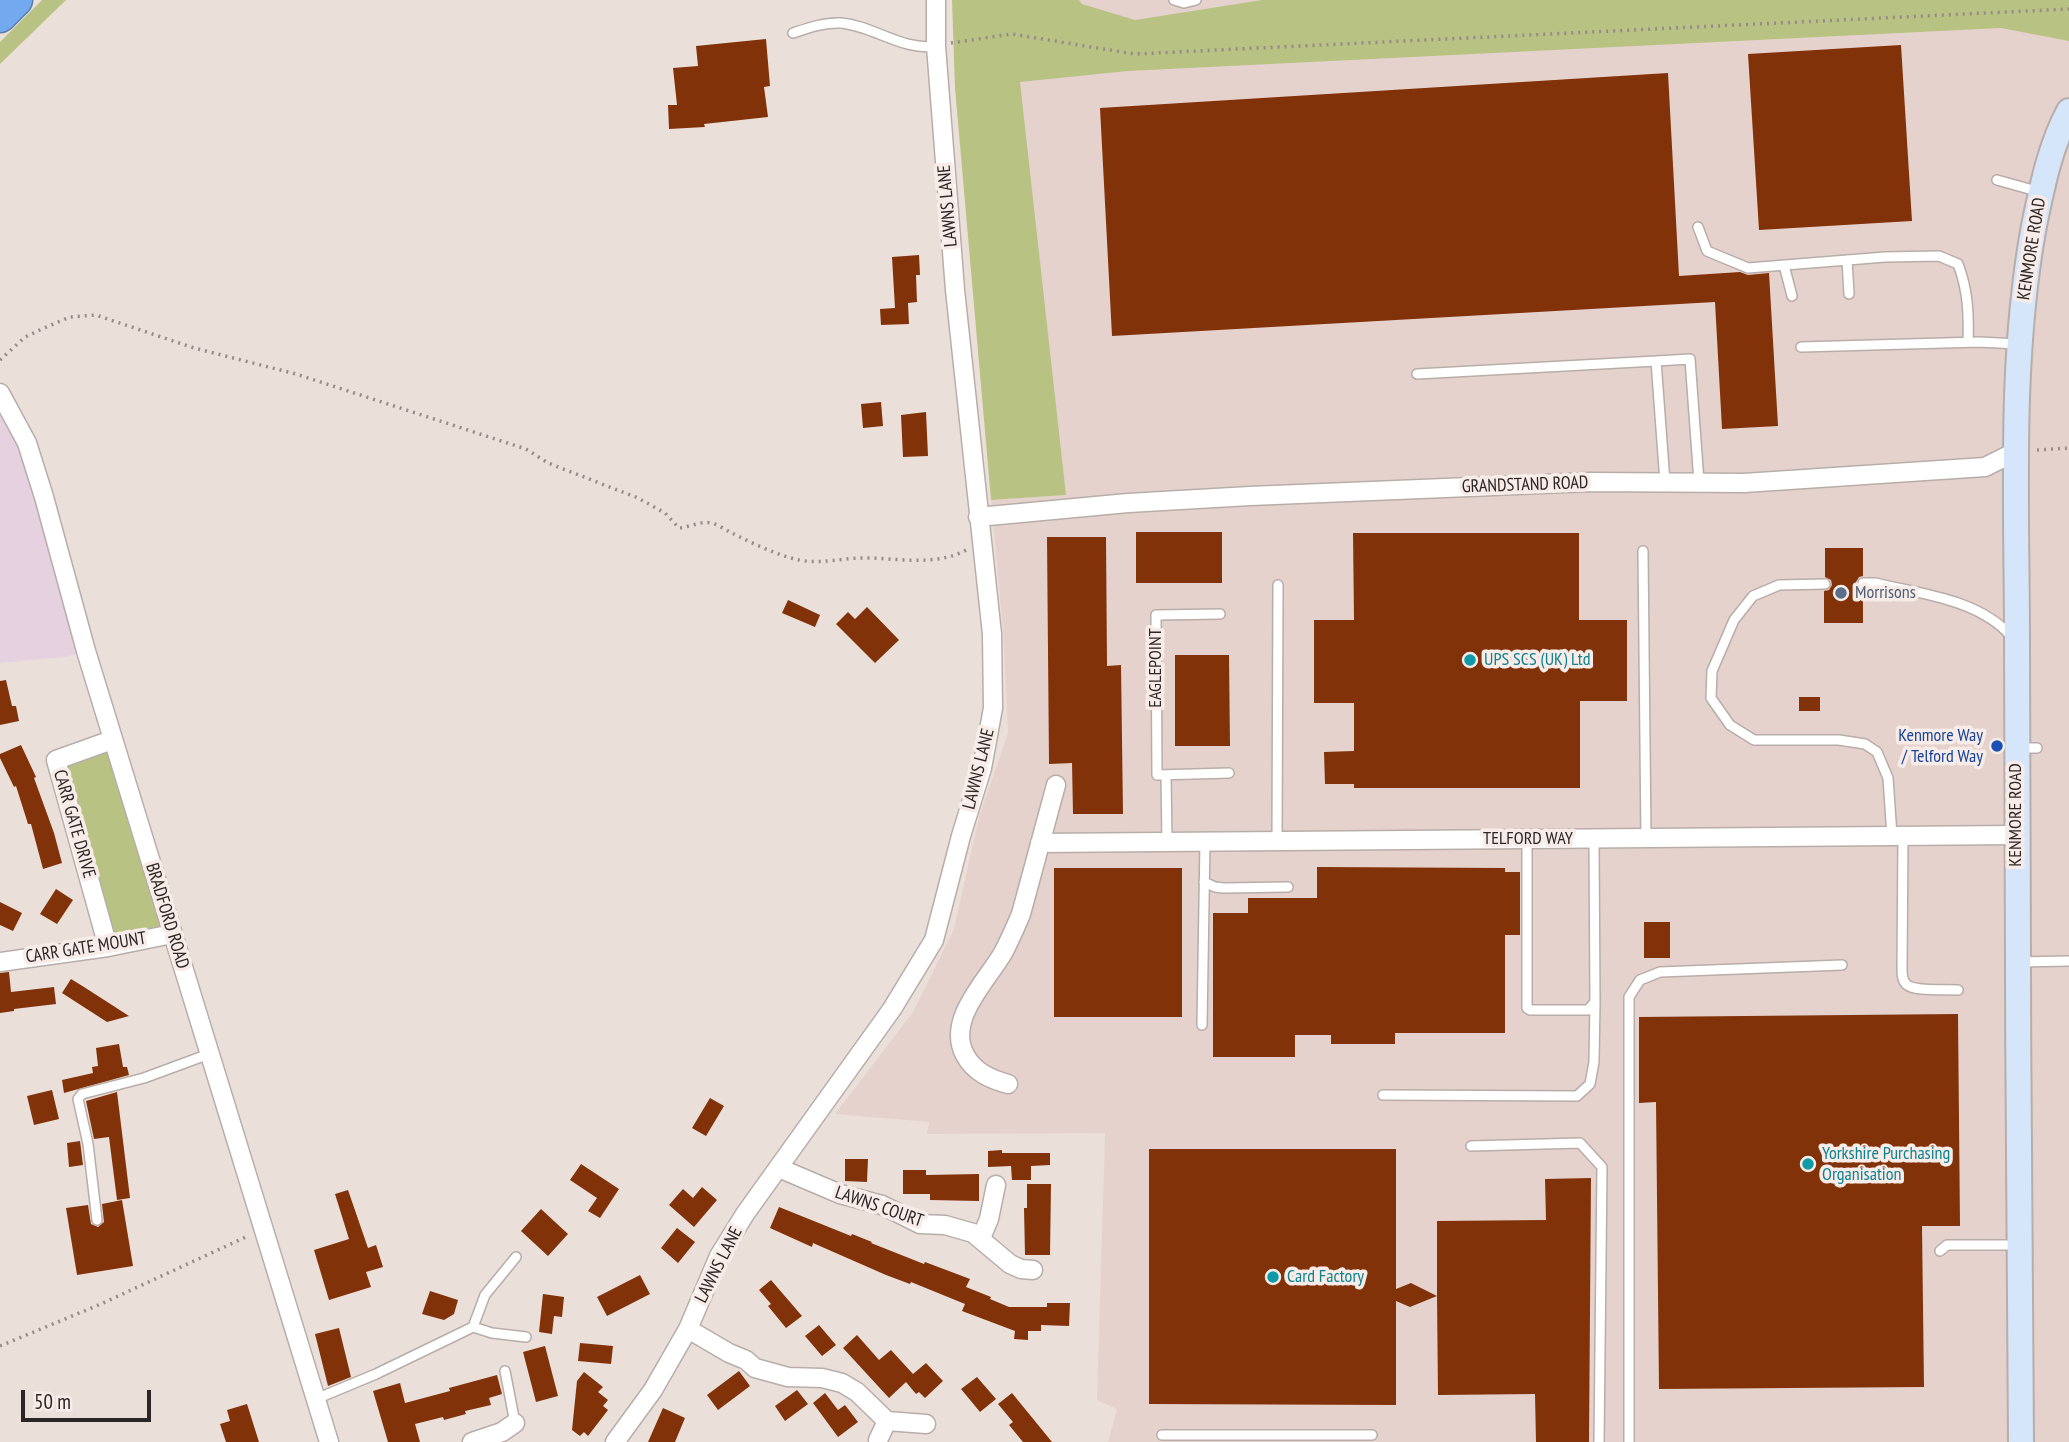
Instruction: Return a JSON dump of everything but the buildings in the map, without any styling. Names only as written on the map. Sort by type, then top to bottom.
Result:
[{"type":"highway","points":[[0,16],[16,0]]},
{"type":"street","name":"LAWNS LANE","points":[[615,1442],[653,1390],[688,1329],[719,1256],[803,1132],[892,1009],[934,940],[982,768],[993,708],[992,634],[955,290],[936,46],[936,0]]},
{"type":"street","name":"KENMORE ROAD","points":[[2021,1442],[2016,835],[2027,748],[2017,642],[2020,344],[2025,275],[2041,192],[2060,128],[2069,111]]},
{"type":"street","name":"BRADFORD ROAD","points":[[0,393],[27,443],[44,497],[112,740],[329,1442]]},
{"type":"street","name":"GRANDSTAND ROAD","points":[[978,517],[1128,503],[1250,496],[1591,482],[1744,483],[1985,467],[2017,451]]},
{"type":"street","name":"CARR GATE DRIVE","points":[[108,947],[56,760],[112,740]]},
{"type":"street","points":[[1008,1084],[991,1080],[969,1062],[962,1049],[959,1034],[969,1004],[1013,934],[1021,914],[1056,785]]},
{"type":"street","name":"TELFORD WAY","points":[[1040,843],[2016,835]]},
{"type":"street","name":"CARR GATE MOUNT","points":[[0,962],[108,947],[172,934]]},
{"type":"street","name":"LAWNS COURT","points":[[779,1168],[840,1194],[882,1205],[920,1224],[961,1228],[981,1238],[1010,1264],[1033,1270]]},
{"type":"street","points":[[981,1238],[989,1219],[996,1185]]},
{"type":"street","points":[[688,1329],[746,1360],[755,1368],[771,1374],[822,1378],[842,1383],[857,1392],[887,1421],[926,1424]]},
{"type":"street","points":[[878,1440],[887,1421]]},
{"type":"street","points":[[472,1442],[507,1432]]},
{"type":"lane","points":[[1174,0],[1185,3],[1196,0]]},
{"type":"lane","points":[[793,33],[827,23],[839,23],[870,30],[901,43],[924,48],[936,46]]},
{"type":"lane","points":[[1997,180],[2041,192]]},
{"type":"lane","points":[[1698,228],[1707,251],[1748,268],[1939,256],[1958,264],[1965,283],[1969,314],[1968,342]]},
{"type":"lane","points":[[1847,260],[1849,294]]},
{"type":"lane","points":[[1784,265],[1792,296]]},
{"type":"lane","points":[[1801,346],[1968,342],[2020,344]]},
{"type":"lane","points":[[1417,374],[1690,359],[1699,482]]},
{"type":"lane","points":[[1656,361],[1665,482]]},
{"type":"lane","points":[[1643,551],[1646,839]]},
{"type":"lane","points":[[1863,583],[1875,583],[1954,601],[1998,622],[2017,642]]},
{"type":"lane","points":[[1825,584],[1779,584],[1753,596],[1734,620],[1712,670],[1711,698],[1730,725],[1754,740],[1839,740],[1865,744],[1877,752],[1888,778],[1897,836],[1904,983],[1910,988],[1958,990]]},
{"type":"lane","points":[[1278,585],[1278,841]]},
{"type":"lane","name":"EAGLEPOINT","points":[[1167,842],[1166,775],[1157,775],[1156,615],[1220,614]]},
{"type":"lane","points":[[1166,775],[1229,773]]},
{"type":"lane","points":[[1527,839],[1527,1008],[1588,1010],[1595,1002]]},
{"type":"lane","points":[[1383,1095],[1577,1096],[1590,1084],[1594,1062],[1595,1002],[1594,839]]},
{"type":"lane","points":[[1202,1025],[1205,842]]},
{"type":"lane","points":[[1204,882],[1224,888],[1288,887]]},
{"type":"lane","points":[[2017,962],[2069,961]]},
{"type":"lane","points":[[1629,1442],[1629,997],[1640,980],[1660,972],[1842,965]]},
{"type":"lane","points":[[97,1220],[88,1144],[78,1099],[82,1094],[144,1078],[209,1054]]},
{"type":"lane","points":[[1471,1146],[1580,1143],[1602,1167],[1599,1442]]},
{"type":"lane","points":[[1940,1251],[1947,1245],[2021,1245]]},
{"type":"lane","points":[[473,1327],[485,1295],[516,1257]]},
{"type":"lane","points":[[316,1399],[376,1374],[473,1327],[492,1333],[526,1337]]},
{"type":"lane","points":[[505,1371],[507,1432]]},
{"type":"lane","points":[[1161,1435],[1294,1438],[1371,1435]]},
{"type":"path","points":[[936,46],[1012,34],[1134,54],[2069,9]]},
{"type":"path","points":[[0,360],[25,337],[42,328],[70,317],[96,315],[194,348],[321,382],[526,449],[548,463],[638,498],[665,513],[679,528],[713,523],[763,547],[797,559],[817,562],[881,558],[902,561],[940,559],[965,551],[981,539]]},
{"type":"path","points":[[2017,451],[2069,448]]},
{"type":"path","points":[[0,1346],[101,1304],[262,1229]]},
{"type":"shaded area","points":[[1079,0],[2069,0],[2069,1442],[1108,1442],[1117,1409],[1097,1400],[1105,1133],[927,1134],[929,1122],[835,1114],[913,1012],[954,929],[979,817],[1008,733],[1003,629],[991,500],[1066,495],[1019,82],[1081,4]]},
{"type":"shaded area","points":[[0,393],[27,443],[86,651],[65,657],[0,663]]},
{"type":"green space","points":[[42,0],[66,0],[0,64],[0,42]]},
{"type":"green space","points":[[952,0],[1079,0],[1082,4],[1135,20],[1262,0],[2069,0],[2069,41],[2001,28],[1128,71],[1020,82],[1066,495],[991,500],[955,88]]},
{"type":"green space","points":[[112,740],[172,934],[108,947],[56,760]]},
{"type":"place","name":"Morrisons","points":[[1841,593]]},
{"type":"place","name":"UPS SCS (UK) Ltd","points":[[1470,660]]},
{"type":"place","name":"Kenmore Way / Telford Way","points":[[1997,746]]},
{"type":"place","name":"Yorkshire Purchasing Organisation","points":[[1808,1164]]},
{"type":"place","name":"Card Factory","points":[[1273,1277]]}]
